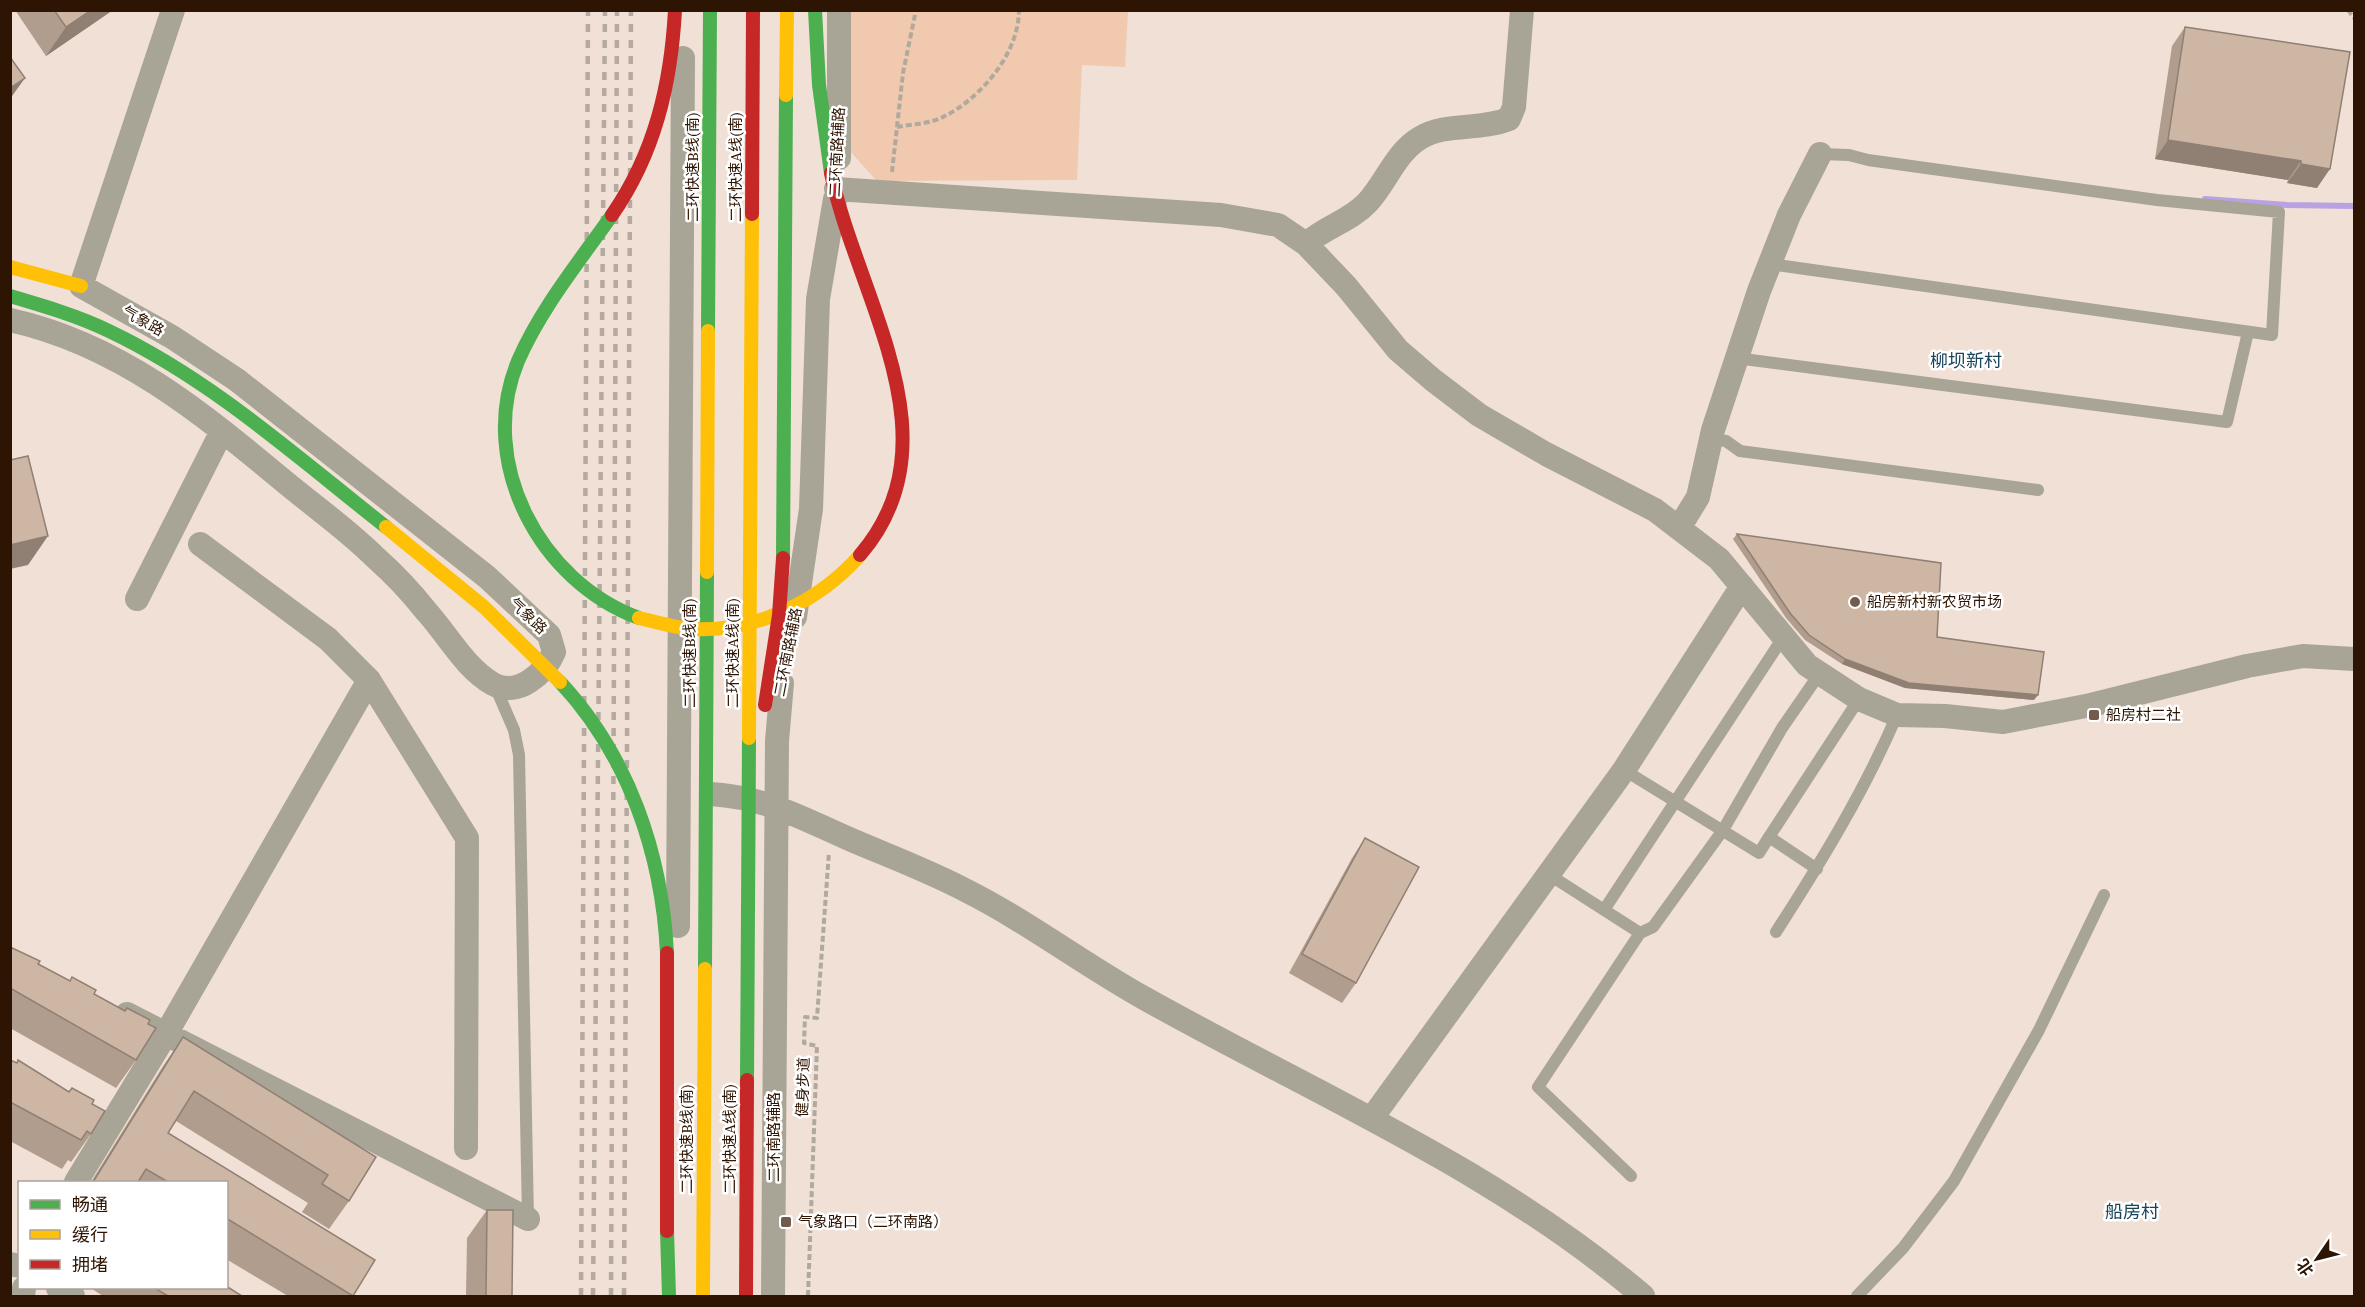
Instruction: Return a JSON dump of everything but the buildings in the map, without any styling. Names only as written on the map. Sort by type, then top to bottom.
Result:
[{"type":"main road","points":[[675,10],[670,79],[657,132],[623,199],[543,313],[523,350],[509,389],[505,441],[510,473],[524,513],[547,551],[578,584],[597,597],[641,619],[691,630],[715,631],[738,629],[781,617],[800,607],[833,583],[872,540],[890,509],[899,480],[904,439],[900,400],[892,362],[850,242],[833,182],[821,113],[815,10]]},
{"type":"main road","name":"二环快速B线(南)","points":[[703,1296],[710,10]]},
{"type":"main road","name":"二环快速A线(南)","points":[[746,1296],[753,10]]},
{"type":"main road","points":[[748,820],[782,577],[787,10]]},
{"type":"main road","name":"气象路","points":[[10,267],[81,286]]},
{"type":"main road","points":[[10,296],[72,314],[112,330],[161,355],[220,396],[478,600],[543,663],[593,723],[618,764],[641,816],[657,869],[665,914],[669,1009],[669,1296]]},
{"type":"street","points":[[81,286],[106,218],[173,10]]},
{"type":"street","points":[[675,1296],[683,10]]},
{"type":"street","name":"二环南路辅路","points":[[774,1296],[778,705],[809,535],[814,469],[818,299],[836,189],[840,144],[839,10]]},
{"type":"street","points":[[1306,244],[1321,230],[1355,214],[1362,208],[1396,160],[1419,139],[1444,129],[1492,126],[1509,119],[1515,107],[1522,10]]},
{"type":"street","points":[[1679,528],[1698,497],[1711,439],[1736,358],[1770,264],[1789,215],[1820,154]]},
{"type":"street","points":[[836,189],[1221,215],[1278,225],[1306,244],[1346,286],[1398,350],[1469,408],[1546,454],[1655,510],[1719,559],[1807,665],[1859,699],[1897,715],[1945,716],[2003,722],[2091,705],[2303,656],[2355,660]]},
{"type":"street","name":"气象路","points":[[81,286],[172,337],[237,380],[487,577],[549,635],[554,652],[549,665],[526,684],[511,687],[495,686]]},
{"type":"street","points":[[10,320],[39,326],[101,350],[154,380],[222,431],[375,556],[427,611],[471,667],[495,686]]},
{"type":"street","points":[[137,599],[222,431]]},
{"type":"street","points":[[200,544],[328,639],[369,680],[467,838],[466,1148]]},
{"type":"street","points":[[1372,1118],[1624,770],[1742,586]]},
{"type":"street","points":[[77,1181],[166,1034],[369,680]]},
{"type":"street","points":[[711,794],[742,796],[776,805],[965,890],[1144,998],[1372,1118],[1508,1197],[1609,1267],[1643,1296]]},
{"type":"street","points":[[104,1002],[528,1219]]},
{"type":"lane","points":[[1770,264],[2272,335],[2279,212],[2157,200],[1868,160],[1849,155],[1820,154]]},
{"type":"lane","points":[[1736,358],[2227,422],[2248,332]]},
{"type":"lane","points":[[1711,439],[1726,441],[1740,451],[2038,490]]},
{"type":"lane","points":[[1604,910],[1784,636]]},
{"type":"lane","points":[[1631,1176],[1538,1087],[1640,933],[1653,927],[1723,830],[1782,728],[1820,674]]},
{"type":"lane","points":[[495,686],[514,730],[519,755],[528,1219]]},
{"type":"lane","points":[[1624,770],[1759,853],[1859,699]]},
{"type":"lane","points":[[1776,932],[1817,869],[1876,764],[1897,715]]},
{"type":"lane","points":[[1769,837],[1817,869]]},
{"type":"lane","points":[[1548,874],[1640,933]]},
{"type":"lane","points":[[1857,1296],[1903,1248],[1954,1181],[2039,1030],[2104,895]]},
{"type":"path","points":[[889,193],[903,73],[916,10]]},
{"type":"path","points":[[897,127],[942,118],[976,94],[1001,64],[1019,22],[1019,10]]},
{"type":"path","points":[[2348,10],[2355,18]]},
{"type":"path","name":"健身步道","points":[[808,1296],[817,1046],[804,1043],[805,1017],[817,1018],[831,831]]},
{"type":"shaded area","points":[[848,11],[1128,11],[1125,67],[1082,65],[1077,180],[877,181],[847,148]]},
{"type":"waterway","points":[[2205,199],[2287,205],[2354,206]]},
{"type":"railway","points":[[581,1296],[588,10]]},
{"type":"railway","points":[[593,1296],[605,10]]},
{"type":"railway","points":[[611,1296],[617,10]]},
{"type":"railway","points":[[624,1296],[631,10]]},
{"type":"traffic: fast","points":[[708,331],[710,10]]},
{"type":"traffic: fast","points":[[815,10],[819,85],[831,173]]},
{"type":"traffic: fast","points":[[783,558],[786,95]]},
{"type":"traffic: fast","points":[[612,215],[561,286],[527,341],[518,361],[507,400],[505,439],[512,477],[526,514],[546,547],[572,577],[604,601],[639,618]]},
{"type":"traffic: fast","points":[[10,296],[61,312],[109,331],[183,372],[253,421],[386,527]]},
{"type":"traffic: fast","points":[[705,969],[707,572]]},
{"type":"traffic: fast","points":[[560,682],[584,711],[605,742],[623,774],[637,808],[658,879],[667,953]]},
{"type":"traffic: fast","points":[[747,1080],[749,738]]},
{"type":"traffic: fast","points":[[667,1231],[669,1296]]},
{"type":"traffic: slow","points":[[786,95],[787,10]]},
{"type":"traffic: slow","points":[[749,738],[752,214]]},
{"type":"traffic: slow","points":[[10,267],[81,286]]},
{"type":"traffic: slow","points":[[707,572],[708,331]]},
{"type":"traffic: slow","points":[[386,527],[484,607],[560,682]]},
{"type":"traffic: slow","points":[[639,618],[693,629],[717,629],[763,619],[806,600],[844,572],[860,555]]},
{"type":"traffic: slow","points":[[703,1296],[705,969]]},
{"type":"traffic: jam","points":[[612,215],[639,167],[658,117],[670,65],[675,10]]},
{"type":"traffic: jam","points":[[752,214],[753,10]]},
{"type":"traffic: jam","points":[[831,173],[844,220],[878,317],[892,367],[901,416],[901,464],[888,510],[860,555]]},
{"type":"traffic: jam","points":[[765,705],[779,615],[783,558]]},
{"type":"traffic: jam","points":[[667,953],[667,1231]]},
{"type":"traffic: jam","points":[[746,1296],[747,1080]]},
{"type":"place","name":"船房新村新农贸市场","points":[[1855,602]]},
{"type":"place","name":"船房村二社","points":[[2094,715]]},
{"type":"place","name":"气象路口（二环南路）","points":[[786,1222]]},
{"type":"district","name":"柳坝新村","points":[[1966,361]]},
{"type":"district","name":"船房村","points":[[2132,1212]]}]
